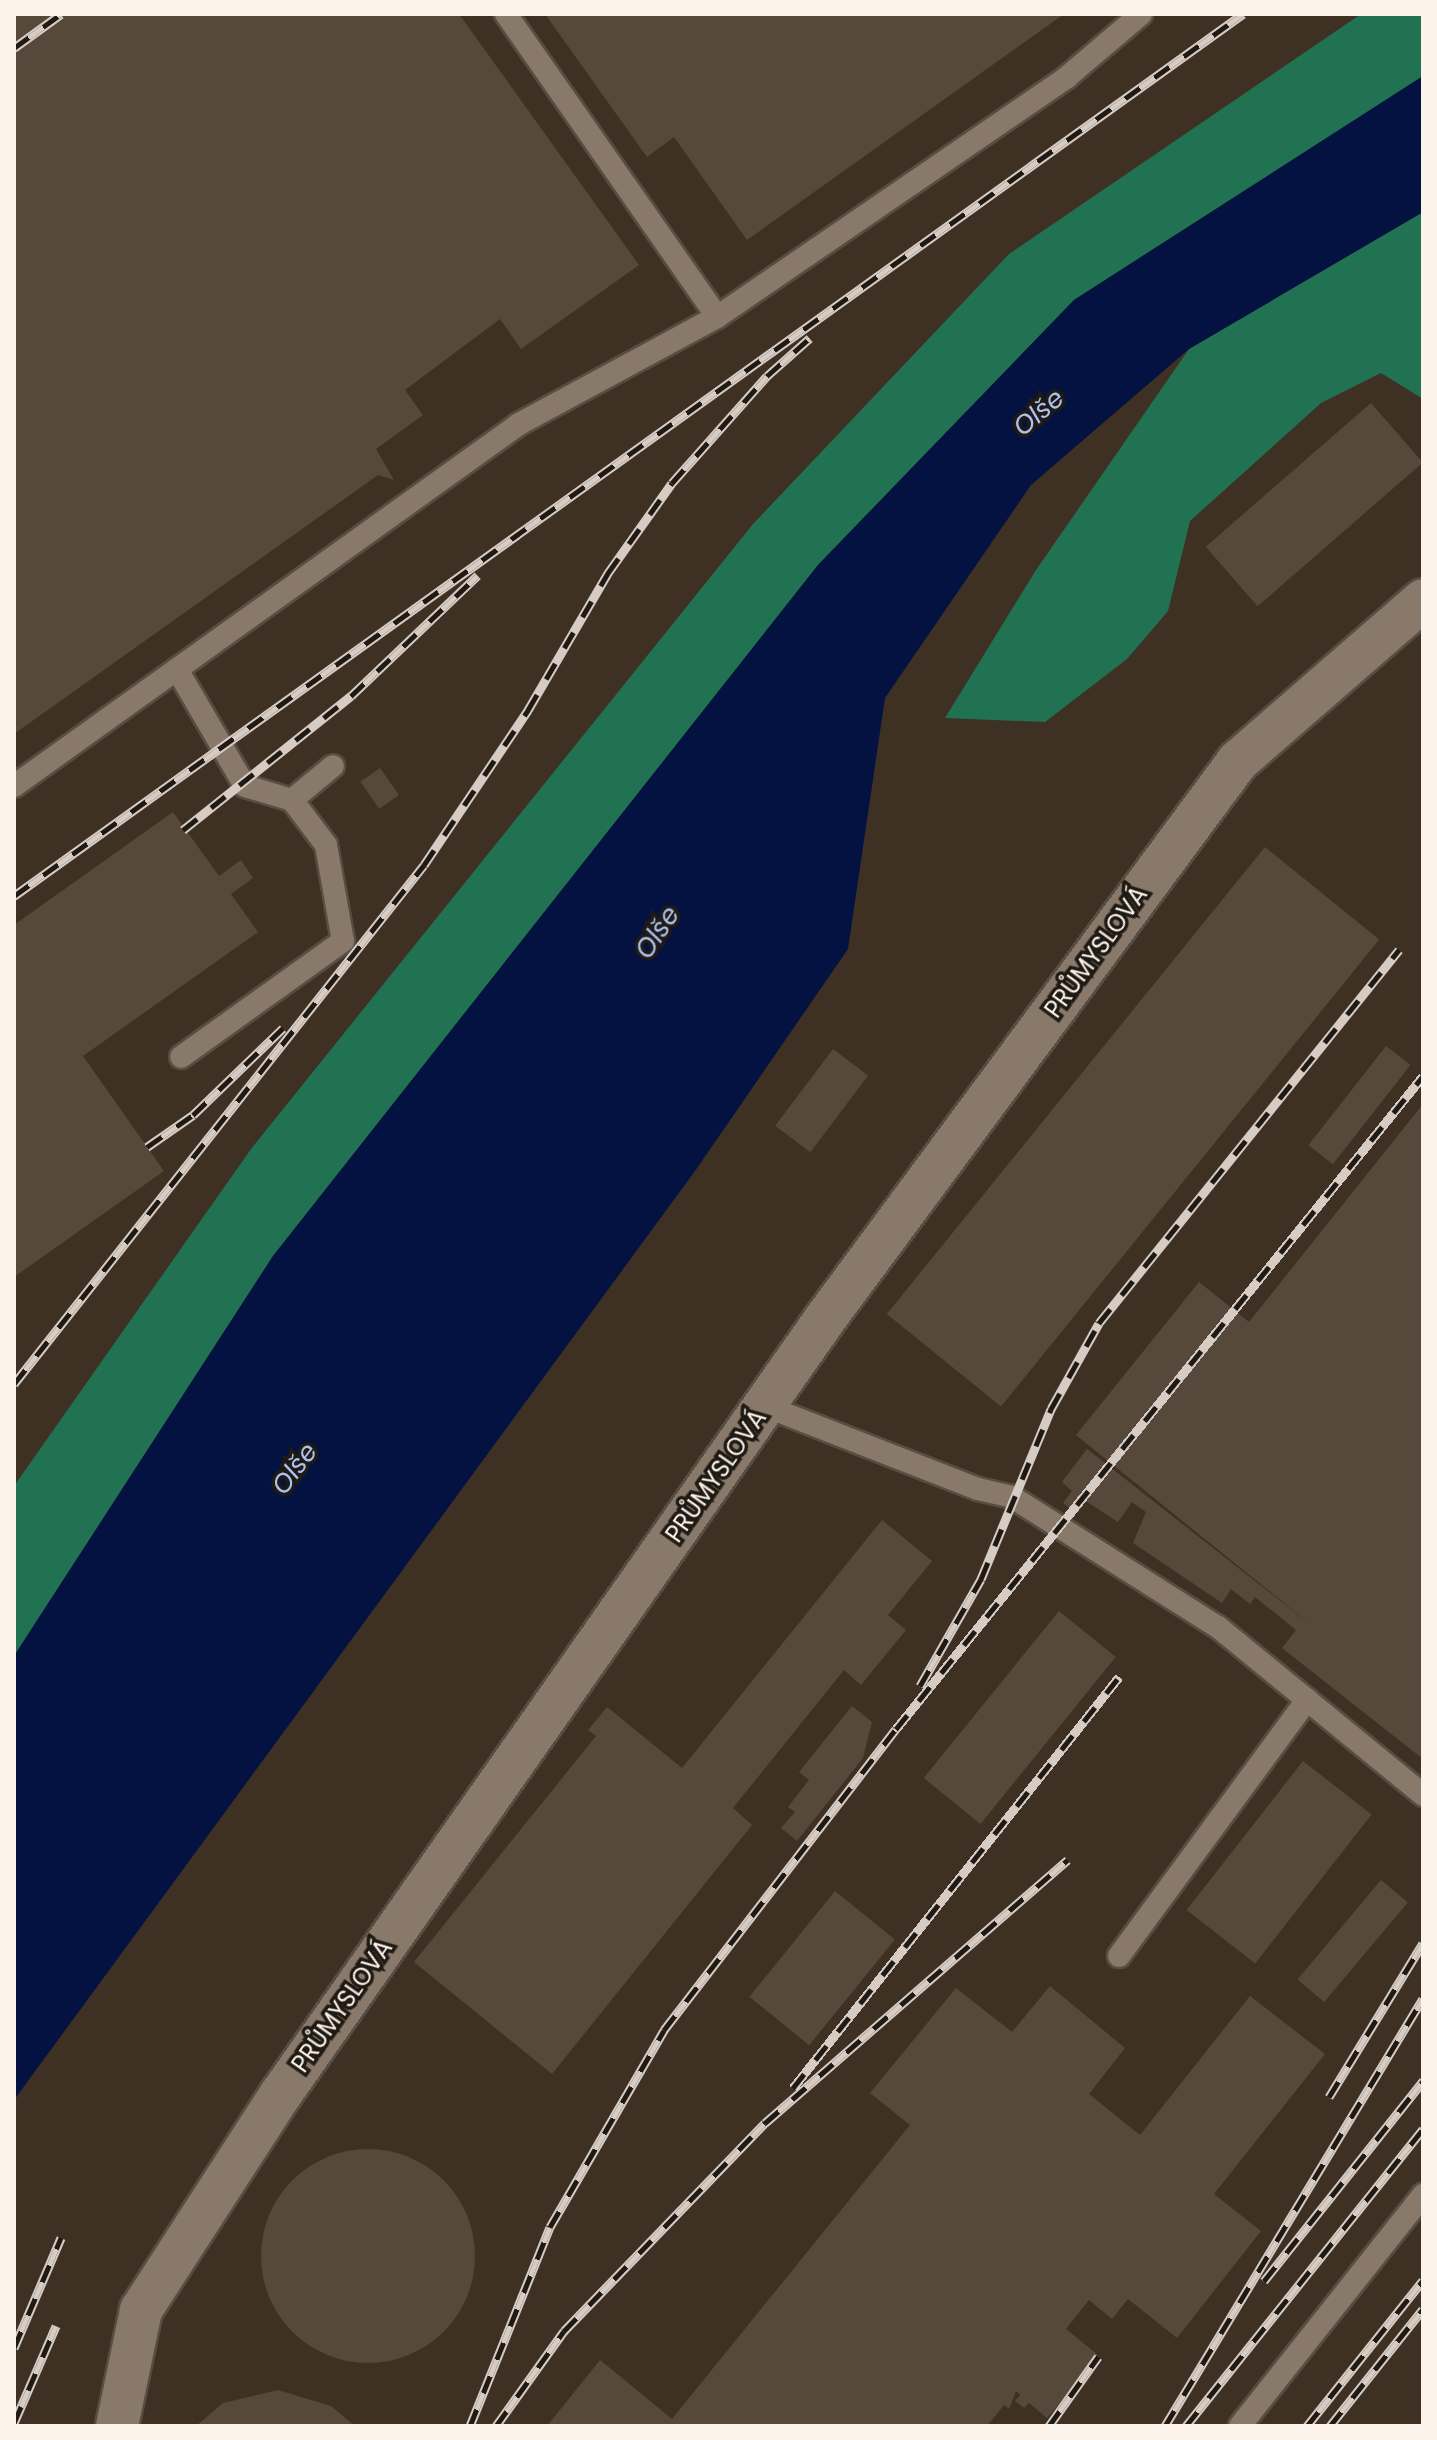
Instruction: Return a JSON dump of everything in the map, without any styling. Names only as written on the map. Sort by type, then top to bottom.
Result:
[{"type":"street","name":"PRŮMYSLOVÁ","points":[[117,2426],[141,2310],[281,2094],[765,1406],[1238,761],[1423,600]]},
{"type":"lane","points":[[506,14],[717,317]]},
{"type":"lane","points":[[14,786],[519,424],[717,317],[1067,77],[1141,14]]},
{"type":"lane","points":[[178,671],[245,786],[292,800],[326,845],[343,941],[181,1057]]},
{"type":"lane","points":[[292,800],[333,766]]},
{"type":"lane","points":[[765,1406],[978,1489],[1012,1497],[1218,1627],[1423,1795]]},
{"type":"lane","points":[[1119,1956],[1307,1700]]},
{"type":"lane","points":[[1240,2426],[1423,2195]]},
{"type":"green space","points":[[1361,14],[1423,14],[1423,76],[1074,300],[818,565],[273,1256],[14,1656],[14,1486],[251,1149],[753,524],[1009,254]]},
{"type":"green space","points":[[1423,212],[1423,399],[1381,373],[1321,403],[1190,521],[1168,611],[1127,659],[1045,722],[945,718],[1036,570],[1189,349]]},
{"type":"water","name":"Olše","points":[[1423,76],[1423,212],[1189,349],[1031,485],[885,698],[848,949],[695,1171],[14,2100],[14,1656],[273,1256],[818,565],[1074,300]]},
{"type":"building","points":[[14,14],[459,14],[639,265],[521,349],[500,319],[405,390],[423,415],[376,449],[394,480],[378,475],[14,734]]},
{"type":"building","points":[[545,14],[1064,14],[747,240],[674,137],[647,157]]},
{"type":"building","points":[[1371,403],[1423,463],[1258,606],[1206,547]]},
{"type":"building","points":[[380,768],[399,795],[379,809],[360,782]]},
{"type":"building","points":[[173,812],[219,876],[241,860],[253,878],[231,894],[258,932],[83,1056],[164,1171],[14,1277],[14,925]]},
{"type":"building","points":[[1265,847],[1379,940],[1001,1407],[887,1314]]},
{"type":"building","points":[[1386,1046],[1410,1065],[1333,1164],[1308,1145]]},
{"type":"building","points":[[833,1049],[868,1075],[810,1152],[775,1126]]},
{"type":"building","points":[[1423,1104],[1423,1759],[1282,1648],[1296,1630],[1255,1597],[1250,1604],[1231,1589],[1222,1603],[1133,1543],[1146,1512],[1132,1502],[1118,1522],[1084,1500],[1075,1512],[1063,1503],[1072,1491],[1062,1482],[1087,1449],[1315,1628],[1076,1435],[1199,1282],[1249,1322]]},
{"type":"building","points":[[882,1520],[932,1561],[888,1615],[906,1630],[861,1685],[844,1670],[733,1808],[752,1825],[552,2074],[414,1962],[596,1736],[588,1730],[607,1707],[682,1768]]},
{"type":"building","points":[[1059,1611],[1116,1657],[980,1824],[924,1778]]},
{"type":"building","points":[[852,1706],[872,1722],[863,1758],[797,1841],[781,1828],[795,1812],[788,1807],[809,1780],[799,1772]]},
{"type":"building","points":[[1303,1761],[1372,1815],[1255,1963],[1187,1910]]},
{"type":"building","points":[[1381,1880],[1408,1902],[1324,2002],[1297,1980]]},
{"type":"building","points":[[835,1891],[895,1939],[809,2045],[749,1997]]},
{"type":"building","points":[[1050,1986],[1125,2048],[1089,2094],[1140,2135],[1250,1996],[1325,2054],[1214,2194],[1261,2231],[1177,2338],[1128,2299],[1112,2319],[1089,2300],[1066,2329],[1098,2355],[1047,2418],[1029,2403],[1024,2408],[1015,2401],[1020,2395],[1016,2391],[1009,2409],[1004,2405],[987,2426],[547,2426],[600,2360],[672,2419],[910,2125],[870,2093],[956,1988],[1012,2032]]},
{"type":"building","points":[[368,2149],[409,2157],[444,2180],[467,2215],[475,2256],[467,2297],[444,2332],[409,2355],[368,2363],[327,2355],[292,2332],[269,2297],[261,2256],[269,2215],[292,2180],[327,2157]]},
{"type":"building","points":[[278,2390],[331,2406],[355,2426],[196,2426],[223,2403]]},
{"type":"railway","points":[[14,48],[61,14]]},
{"type":"railway","points":[[14,896],[1243,14]]},
{"type":"railway","points":[[14,1384],[424,865],[528,710],[608,573],[672,483],[767,376],[810,338]]},
{"type":"railway","points":[[183,830],[351,696],[478,575]]},
{"type":"railway","points":[[920,1686],[981,1579],[1051,1409],[1099,1323],[1399,950]]},
{"type":"railway","points":[[147,1147],[193,1115],[283,1028]]},
{"type":"railway","points":[[470,2426],[550,2227],[664,2030],[896,1729],[1423,1076]]},
{"type":"railway","points":[[793,2088],[1119,1677]]},
{"type":"railway","points":[[496,2426],[564,2331],[765,2123],[1068,1860]]},
{"type":"railway","points":[[1329,2097],[1423,1943]]},
{"type":"railway","points":[[1165,2426],[1423,1999]]},
{"type":"railway","points":[[1264,2281],[1423,2081]]},
{"type":"railway","points":[[1186,2426],[1423,2129]]},
{"type":"railway","points":[[14,2348],[61,2238]]},
{"type":"railway","points":[[1307,2426],[1423,2280]]},
{"type":"railway","points":[[1330,2426],[1423,2309]]},
{"type":"railway","points":[[14,2423],[56,2326]]},
{"type":"railway","points":[[1049,2426],[1098,2357]]}]
